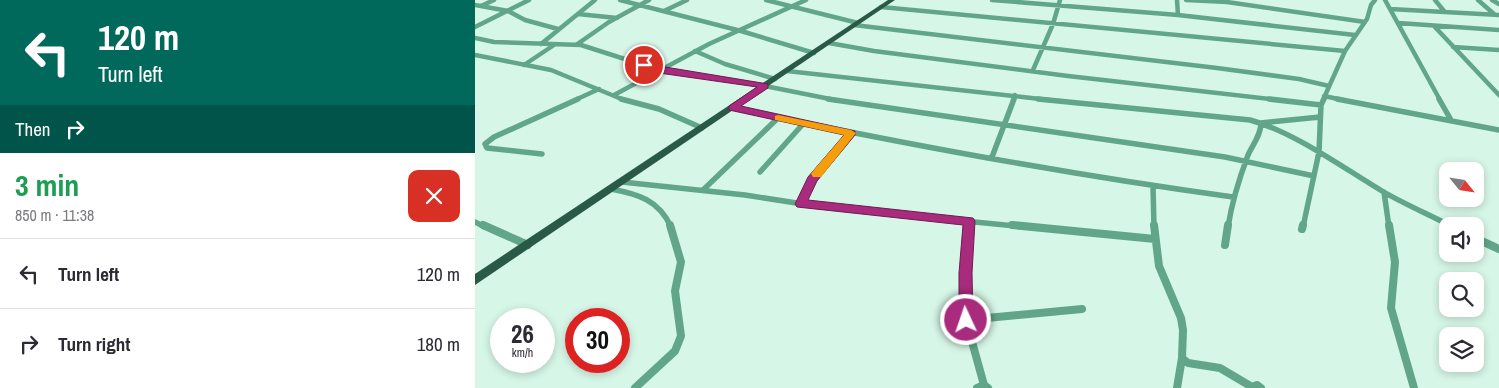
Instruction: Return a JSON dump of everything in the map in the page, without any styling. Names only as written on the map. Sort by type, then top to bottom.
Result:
[{"type":"main road","points":[[475,280],[733,108],[887,2]]},
{"type":"street","points":[[475,7],[494,0]]},
{"type":"street","points":[[475,27],[529,0]]},
{"type":"street","points":[[541,44],[595,0]]},
{"type":"street","points":[[620,0],[741,31],[814,53]]},
{"type":"street","points":[[576,45],[649,0]]},
{"type":"street","points":[[663,11],[687,0]]},
{"type":"street","points":[[767,0],[856,24],[1299,79],[1329,86]]},
{"type":"street","points":[[614,95],[695,52],[806,0]]},
{"type":"street","points":[[992,0],[1059,3],[1355,35]]},
{"type":"street","points":[[1177,0],[1177,15]]},
{"type":"street","points":[[1186,0],[1227,2],[1365,22]]},
{"type":"street","points":[[1302,229],[1319,152],[1321,105],[1345,51],[1365,22],[1371,5],[1375,0]]},
{"type":"street","points":[[1385,0],[1451,120]]},
{"type":"street","points":[[1435,0],[1444,11]]},
{"type":"street","points":[[1478,0],[1497,14]]},
{"type":"street","points":[[1492,0],[1499,4]]},
{"type":"street","points":[[887,2],[1053,24],[1345,51]]},
{"type":"street","points":[[1033,70],[1053,24],[1059,3]]},
{"type":"street","points":[[481,6],[508,11],[525,20],[558,29]]},
{"type":"street","points":[[1390,9],[1497,14]]},
{"type":"street","points":[[578,14],[617,18]]},
{"type":"street","points":[[1398,23],[1499,30]]},
{"type":"street","points":[[1435,26],[1499,96]]},
{"type":"street","points":[[475,38],[494,42],[576,45],[659,70],[765,86],[830,100],[1225,157],[1314,176]]},
{"type":"street","points":[[829,43],[874,51],[1068,76],[1160,85],[1321,105]]},
{"type":"street","points":[[524,65],[554,45]]},
{"type":"street","points":[[1453,47],[1499,50]]},
{"type":"street","points":[[1493,50],[1499,56]]},
{"type":"street","points":[[695,52],[725,64],[775,79]]},
{"type":"street","points":[[475,55],[551,70],[614,95],[659,109],[702,128]]},
{"type":"street","points":[[787,71],[1124,108],[1244,118],[1261,123],[1319,152],[1384,192],[1439,220]]},
{"type":"street","points":[[542,154],[487,148],[485,144],[494,137],[599,89]]},
{"type":"street","points":[[992,157],[1015,95]]},
{"type":"street","points":[[1324,96],[1499,130]]},
{"type":"street","points":[[733,108],[851,133],[1153,186],[1233,197]]},
{"type":"street","points":[[1261,123],[1320,117]]},
{"type":"street","points":[[703,190],[778,118]]},
{"type":"street","points":[[1225,245],[1233,197],[1245,162],[1261,132],[1261,123]]},
{"type":"street","points":[[760,172],[803,124]]},
{"type":"street","points":[[801,204],[812,180],[851,133]]},
{"type":"street","points":[[622,182],[703,190],[801,204],[1155,239]]},
{"type":"street","points":[[1153,186],[1155,239],[1159,266],[1181,318],[1183,330],[1182,358],[1177,388]]},
{"type":"street","points":[[611,189],[646,196],[658,206],[671,224],[681,262],[675,290],[682,332],[680,343],[675,351],[635,388]]},
{"type":"street","points":[[1384,192],[1395,262],[1391,308],[1413,388]]},
{"type":"street","points":[[969,221],[965,273],[966,320],[983,387]]},
{"type":"street","points":[[475,222],[528,244]]},
{"type":"street","points":[[1484,242],[1499,249]]},
{"type":"street","points":[[966,320],[1082,309]]},
{"type":"street","points":[[1182,358],[1188,363],[1220,368],[1251,387],[1257,386],[1261,388]]},
{"type":"slow traffic","points":[[778,118],[851,133],[817,174]]},
{"type":"route","points":[[644,65],[659,70],[765,86],[733,108],[851,133],[812,180],[801,204],[969,221],[964,305],[966,320]]}]
